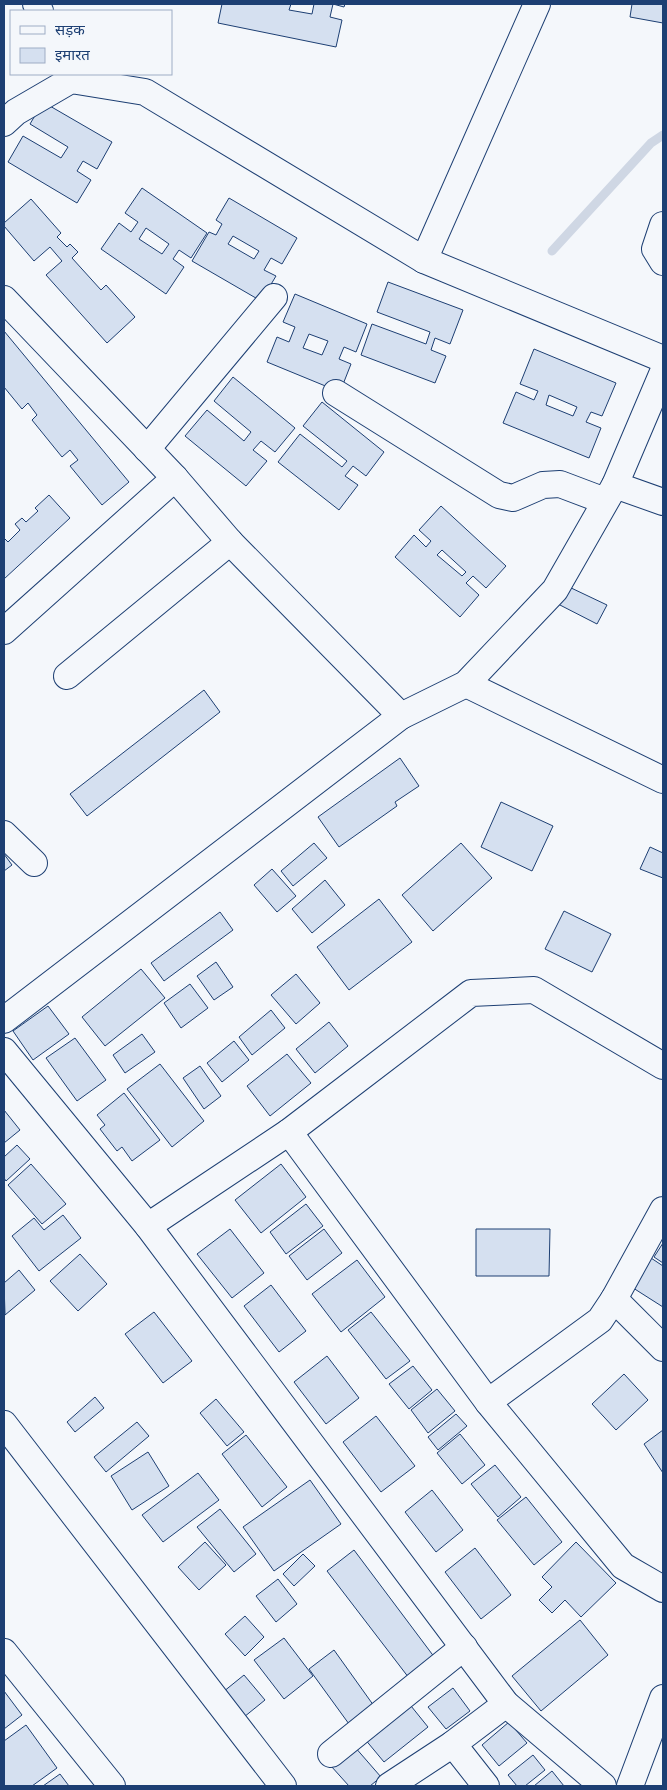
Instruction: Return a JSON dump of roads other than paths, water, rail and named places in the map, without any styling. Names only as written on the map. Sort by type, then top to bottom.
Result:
[{"type":"street","points":[[424,260],[537,4]]},
{"type":"street","points":[[4,123],[16,112],[69,77],[145,92],[424,260],[663,359]]},
{"type":"street","points":[[663,225],[655,248],[663,262]]},
{"type":"street","points":[[147,449],[274,297]]},
{"type":"street","points":[[4,298],[175,478],[230,542],[401,716]]},
{"type":"street","points":[[4,1020],[401,716],[466,684],[555,590],[610,493],[663,372]]},
{"type":"street","points":[[336,393],[499,495],[513,498],[543,485],[560,484],[663,502]]},
{"type":"street","points":[[4,630],[175,478]]},
{"type":"street","points":[[67,676],[230,542]]},
{"type":"street","points":[[466,684],[663,780]]},
{"type":"street","points":[[4,834],[34,863]]},
{"type":"street","points":[[148,1226],[289,1132],[471,993],[534,990],[663,1066]]},
{"type":"street","points":[[4,1051],[148,1226],[506,1704],[603,1786]]},
{"type":"street","points":[[289,1132],[488,1402],[623,1566],[663,1589]]},
{"type":"street","points":[[488,1402],[600,1320],[614,1299],[663,1210]]},
{"type":"street","points":[[614,1299],[663,1348]]},
{"type":"street","points":[[4,1424],[283,1786]]},
{"type":"street","points":[[331,1754],[464,1647]]},
{"type":"street","points":[[4,1652],[112,1786]]},
{"type":"street","points":[[630,1786],[663,1698]]},
{"type":"street","points":[[390,1786],[453,1744],[506,1704]]},
{"type":"street","points":[[453,1744],[486,1786]]},
{"type":"waterway","points":[[552,251],[651,143],[663,135]]}]
